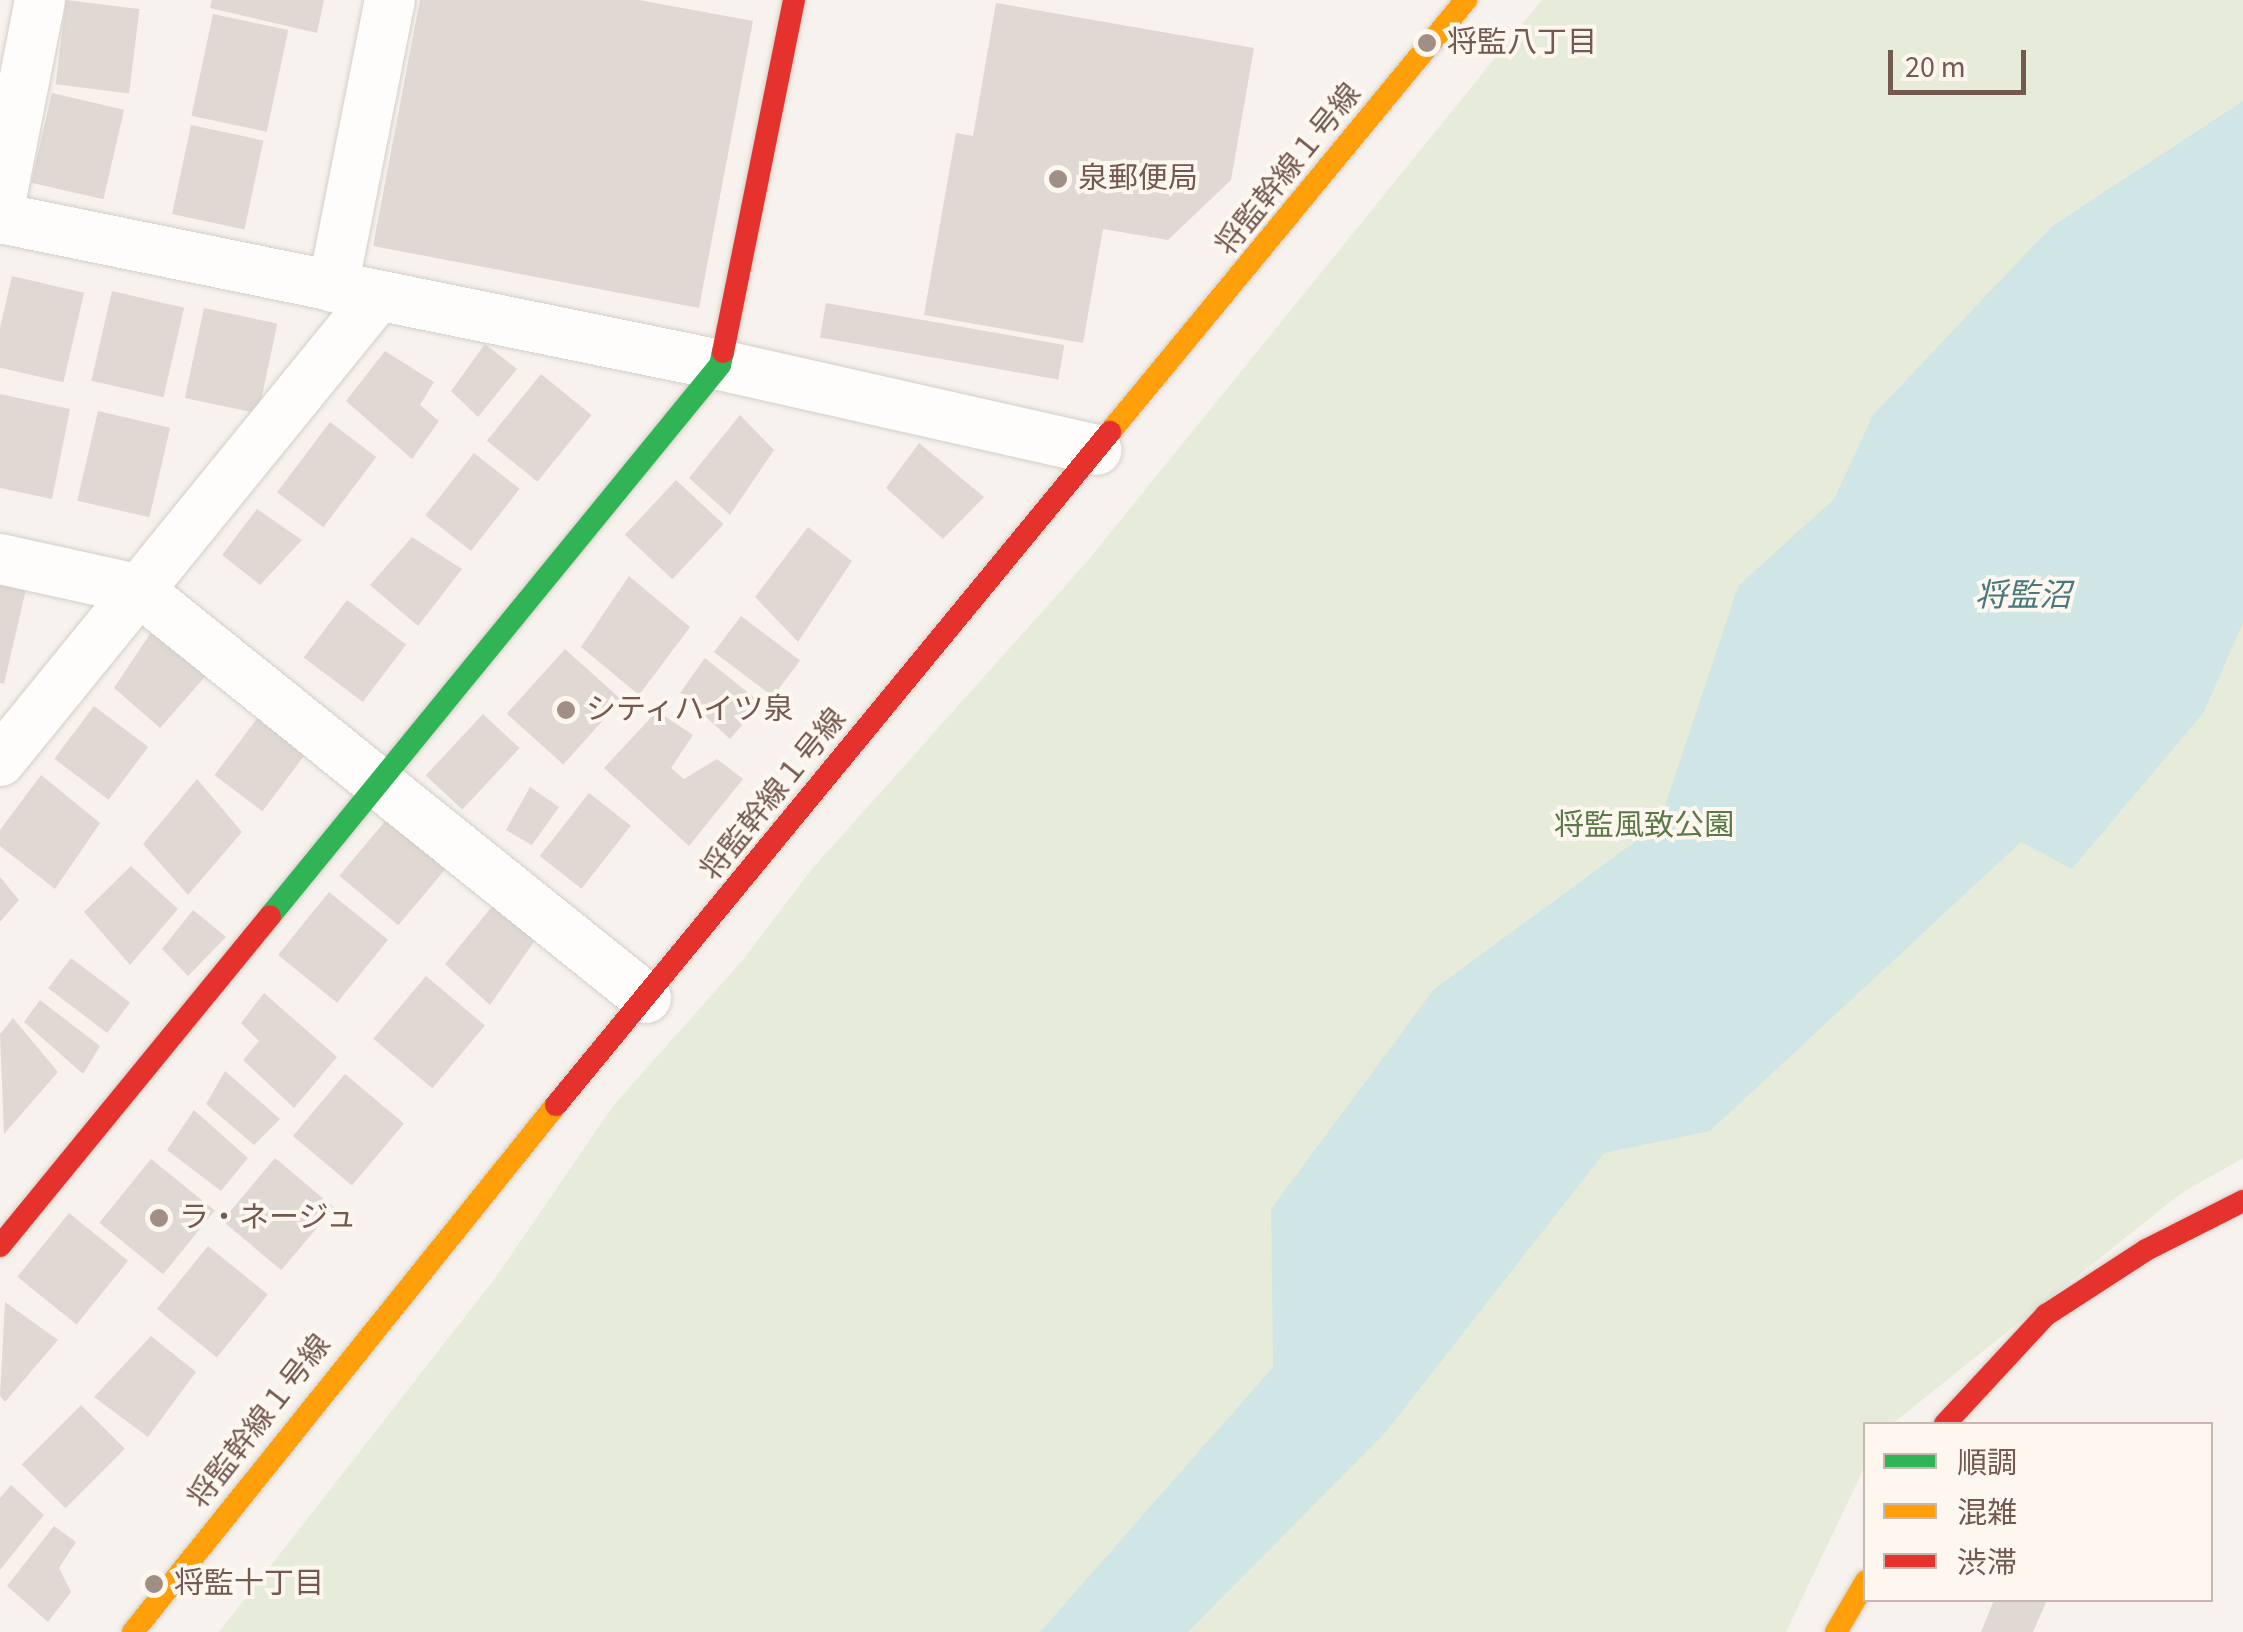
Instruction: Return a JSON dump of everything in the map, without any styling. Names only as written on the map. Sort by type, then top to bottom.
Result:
[{"type":"street","points":[[0,204],[40,0]]},
{"type":"street","points":[[0,761],[137,589],[356,291],[390,0]]},
{"type":"street","points":[[0,1246],[720,365],[794,0]]},
{"type":"street","name":"将監幹線１号線","points":[[133,1632],[646,998],[1466,0]]},
{"type":"street","points":[[0,218],[720,365],[1098,450]]},
{"type":"street","points":[[0,559],[137,589],[646,998]]},
{"type":"street","points":[[1948,1422],[2046,1315],[2146,1250],[2243,1201]]},
{"type":"street","points":[[1836,1632],[1863,1586]]},
{"type":"green space","name":"将監風致公園","points":[[1542,0],[2243,0],[2243,1158],[2180,1194],[1895,1422],[1863,1422],[1863,1470],[1786,1632],[219,1632],[496,1277],[613,1106],[742,961],[812,869],[1085,564]]},
{"type":"water","name":"将監沼","points":[[2243,101],[2243,623],[2204,712],[2072,869],[2021,842],[1710,1131],[1604,1153],[1385,1433],[1188,1632],[1040,1632],[1273,1367],[1271,1209],[1434,989],[1659,824],[1738,586],[1834,499],[1873,415],[2051,227]]},
{"type":"building","points":[[66,0],[139,9],[129,93],[56,84]]},
{"type":"building","points":[[212,0],[324,0],[317,33],[210,8]]},
{"type":"building","points":[[420,0],[639,0],[753,21],[699,308],[373,246]]},
{"type":"building","points":[[996,3],[1254,48],[1231,180],[1168,240],[1103,229],[1083,343],[924,315],[956,133],[973,136]]},
{"type":"building","points":[[213,14],[288,30],[267,132],[191,116]]},
{"type":"building","points":[[52,93],[124,110],[103,199],[31,183]]},
{"type":"building","points":[[191,125],[263,140],[244,229],[172,214]]},
{"type":"building","points":[[12,276],[84,293],[63,382],[0,368],[0,328]]},
{"type":"building","points":[[112,291],[184,308],[163,397],[91,381]]},
{"type":"building","points":[[826,303],[1064,345],[1058,379],[820,337]]},
{"type":"building","points":[[204,308],[277,324],[258,414],[185,398]]},
{"type":"building","points":[[485,344],[517,369],[478,417],[451,391]]},
{"type":"building","points":[[385,351],[434,382],[420,405],[439,421],[412,459],[346,401]]},
{"type":"building","points":[[541,374],[592,415],[537,482],[487,441]]},
{"type":"building","points":[[0,394],[70,409],[52,499],[0,488]]},
{"type":"building","points":[[98,411],[170,428],[149,517],[77,501]]},
{"type":"building","points":[[740,415],[774,450],[730,515],[689,478]]},
{"type":"building","points":[[330,422],[376,457],[323,527],[277,492]]},
{"type":"building","points":[[919,443],[984,497],[943,539],[886,488]]},
{"type":"building","points":[[474,453],[520,489],[471,551],[425,515]]},
{"type":"building","points":[[676,480],[724,524],[672,579],[625,535]]},
{"type":"building","points":[[257,509],[302,540],[260,585],[222,555]]},
{"type":"building","points":[[808,527],[852,561],[798,642],[755,597]]},
{"type":"building","points":[[412,537],[462,569],[418,626],[370,585]]},
{"type":"building","points":[[629,576],[690,627],[639,695],[581,647]]},
{"type":"building","points":[[0,578],[27,585],[4,684],[0,683]]},
{"type":"building","points":[[347,600],[406,645],[363,702],[304,658]]},
{"type":"building","points":[[741,616],[800,661],[773,696],[714,652]]},
{"type":"building","points":[[154,628],[210,671],[160,728],[114,688]]},
{"type":"building","name":"シティハイツ泉","points":[[565,649],[621,700],[563,765],[507,714]]},
{"type":"building","points":[[705,658],[761,703],[730,739],[680,693]]},
{"type":"building","points":[[94,706],[148,747],[109,800],[54,759]]},
{"type":"building","points":[[657,711],[693,735],[671,768],[684,779],[717,759],[743,779],[689,846],[604,768]]},
{"type":"building","points":[[262,712],[310,748],[262,811],[214,775]]},
{"type":"building","points":[[483,714],[520,748],[462,810],[426,775]]},
{"type":"building","points":[[41,775],[100,823],[55,889],[0,846],[0,830]]},
{"type":"building","points":[[197,779],[242,832],[188,895],[143,844]]},
{"type":"building","points":[[530,787],[559,807],[532,845],[506,830]]},
{"type":"building","points":[[589,793],[631,826],[582,889],[540,856]]},
{"type":"building","points":[[392,813],[451,862],[398,925],[339,876]]},
{"type":"building","points":[[131,866],[178,909],[130,965],[84,912]]},
{"type":"building","points":[[0,877],[19,900],[0,922]]},
{"type":"building","points":[[329,892],[388,940],[337,1003],[278,955]]},
{"type":"building","points":[[495,903],[538,936],[490,1005],[445,964]]},
{"type":"building","points":[[193,910],[226,937],[188,976],[162,949]]},
{"type":"building","points":[[71,958],[130,1003],[107,1033],[48,988]]},
{"type":"building","points":[[426,976],[485,1025],[432,1088],[373,1039]]},
{"type":"building","points":[[264,993],[337,1057],[294,1108],[243,1060],[259,1041],[241,1023]]},
{"type":"building","points":[[40,1000],[100,1046],[83,1074],[24,1022]]},
{"type":"building","points":[[13,1018],[58,1072],[4,1134],[0,1034]]},
{"type":"building","points":[[225,1071],[280,1119],[254,1145],[206,1104]]},
{"type":"building","points":[[345,1074],[404,1123],[352,1186],[293,1136]]},
{"type":"building","points":[[194,1110],[248,1158],[221,1191],[167,1150]]},
{"type":"building","points":[[275,1158],[334,1207],[281,1270],[222,1221]]},
{"type":"building","name":"ラ・ネージュ","points":[[151,1159],[215,1211],[163,1274],[99,1223]]},
{"type":"building","points":[[69,1213],[128,1261],[76,1325],[17,1277]]},
{"type":"building","points":[[208,1246],[268,1294],[217,1357],[157,1309]]},
{"type":"building","points":[[5,1302],[58,1340],[5,1402],[0,1396]]},
{"type":"building","points":[[151,1336],[196,1372],[148,1437],[94,1397]]},
{"type":"building","points":[[81,1405],[125,1449],[65,1508],[22,1464]]},
{"type":"building","points":[[11,1485],[44,1515],[0,1570],[0,1498]]},
{"type":"building","points":[[54,1526],[76,1542],[59,1568],[71,1592],[48,1622],[7,1586]]},
{"type":"building","points":[[1993,1602],[2046,1602],[2033,1632],[1981,1632]]},
{"type":"traffic: fast","points":[[270,916],[720,365],[723,352]]},
{"type":"traffic: slow","points":[[1110,432],[1466,0]]},
{"type":"traffic: slow","points":[[133,1632],[556,1105]]},
{"type":"traffic: slow","points":[[1836,1632],[1863,1586]]},
{"type":"traffic: jam","points":[[723,352],[794,0]]},
{"type":"traffic: jam","points":[[556,1105],[1110,432]]},
{"type":"traffic: jam","points":[[0,1246],[270,916]]},
{"type":"traffic: jam","points":[[1947,1422],[2046,1315],[2146,1250],[2243,1201]]},
{"type":"place","name":"将監八丁目","points":[[1427,43]]},
{"type":"place","name":"泉郵便局","points":[[1058,179]]},
{"type":"place","name":"シティハイツ泉","points":[[566,710]]},
{"type":"place","name":"ラ・ネージュ","points":[[159,1218]]},
{"type":"place","name":"将監十丁目","points":[[154,1584]]}]
